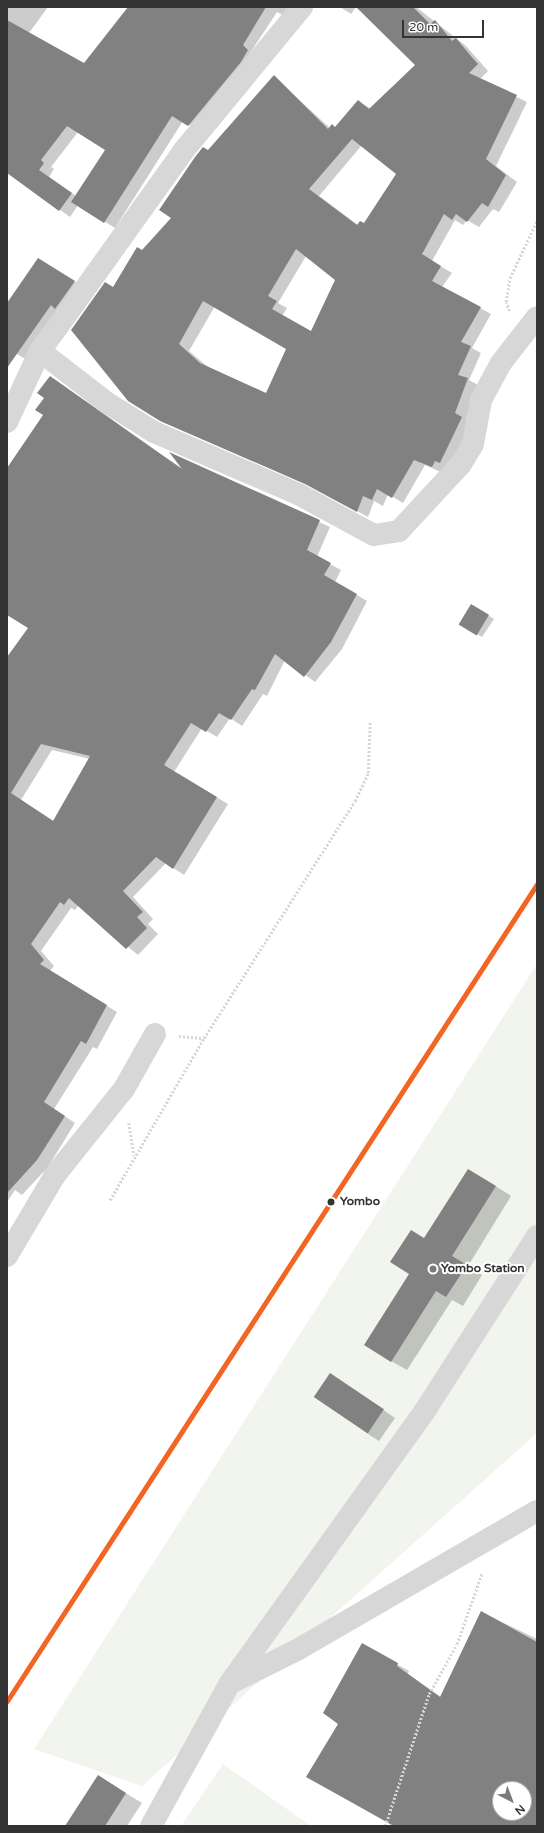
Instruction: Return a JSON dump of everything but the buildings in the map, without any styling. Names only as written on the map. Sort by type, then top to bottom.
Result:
[{"type":"street","points":[[7,422],[13,388],[184,150],[302,7]]},
{"type":"street","points":[[40,351],[106,402],[154,432],[300,495],[374,535],[399,531],[461,464],[473,444],[481,400],[531,323]]},
{"type":"street","points":[[7,1256],[55,1175],[124,1089],[155,1034]]},
{"type":"street","points":[[151,1826],[230,1683],[426,1409],[537,1236]]},
{"type":"street","points":[[230,1683],[297,1650],[494,1538],[537,1511]]},
{"type":"path","points":[[531,323],[512,318],[506,302],[510,278],[537,220]]},
{"type":"path","points":[[110,1200],[204,1038],[355,801],[368,773],[370,721]]},
{"type":"path","points":[[385,1826],[421,1715],[457,1644],[494,1538]]},
{"type":"shaded area","points":[[537,964],[537,1433],[142,1786],[34,1749]]},
{"type":"shaded area","points":[[223,1764],[311,1826],[181,1826]]},
{"type":"transit line","points":[[7,1701],[537,884]]},
{"type":"place","name":"Yombo","points":[[331,1202]]},
{"type":"place","name":"Yombo Station","points":[[433,1269]]}]
